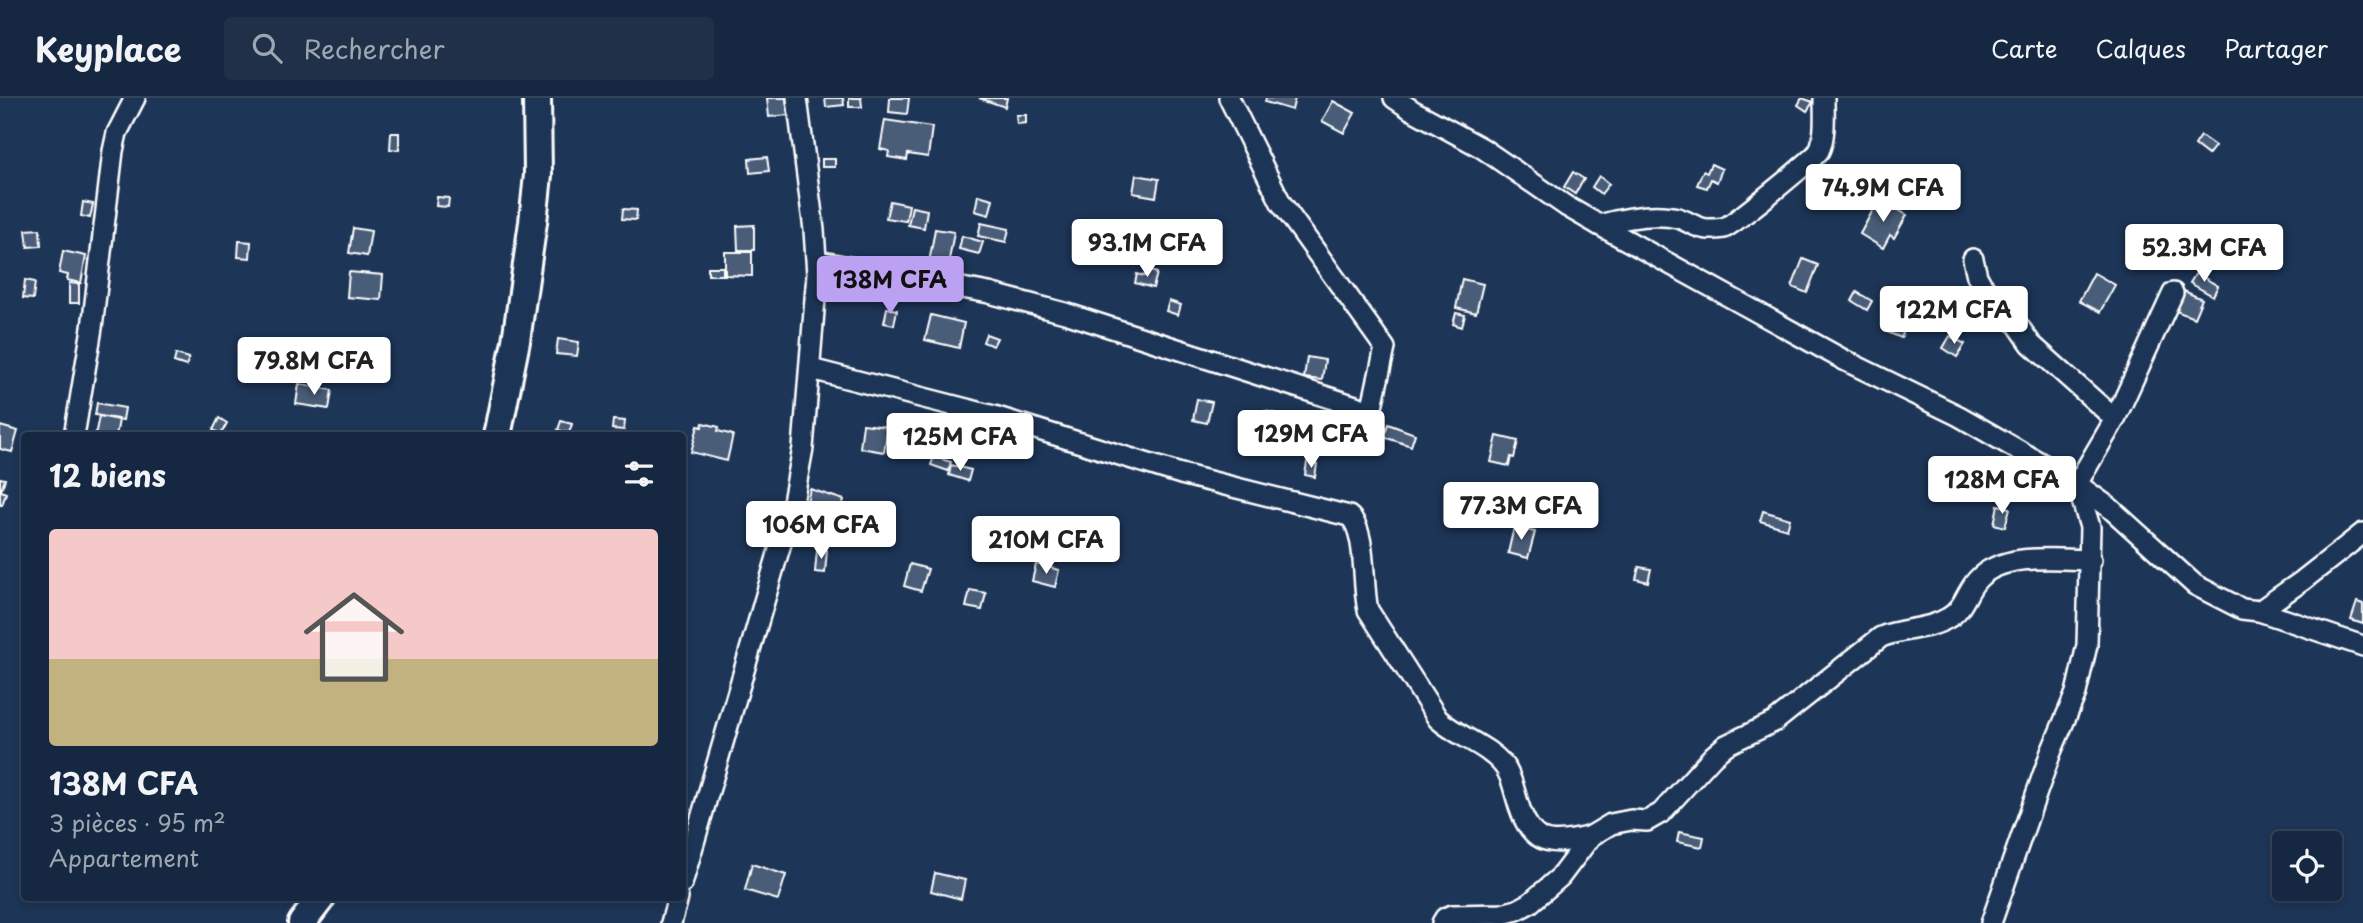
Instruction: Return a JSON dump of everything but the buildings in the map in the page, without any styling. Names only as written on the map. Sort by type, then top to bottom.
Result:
[{"type":"street","points":[[75,432],[92,328],[113,151],[117,133],[135,98]]},
{"type":"street","points":[[498,432],[516,341],[533,222],[538,175],[537,98]]},
{"type":"street","points":[[686,870],[793,502],[803,448],[817,261],[797,98]]},
{"type":"street","points":[[817,261],[989,293],[1040,306],[1371,411],[1385,348],[1281,203],[1229,98]]},
{"type":"street","points":[[1394,98],[1482,148],[1531,183],[1599,225],[1844,360],[1959,416],[2077,484],[2109,508],[2194,585],[2242,609],[2259,611],[2363,646]]},
{"type":"street","points":[[1599,225],[1642,216],[1663,216],[1678,218],[1706,229],[1725,228],[1813,159],[1819,150],[1823,130],[1824,98]]},
{"type":"street","points":[[1973,259],[1976,276],[1982,285],[2010,314],[2031,344],[2115,419]]},
{"type":"street","points":[[1991,923],[2051,752],[2076,693],[2087,645],[2090,527],[2077,484],[2115,419],[2173,293]]},
{"type":"street","points":[[811,369],[994,416],[1181,474],[1349,516],[1359,527],[1364,593],[1368,610],[1438,719],[1493,755],[1504,766],[1510,776],[1525,825],[1535,835],[1555,843],[1591,836],[1611,824],[1647,821],[1661,813],[1713,756],[1726,746],[1774,722],[1881,637],[1893,632],[1934,625],[1950,617],[1960,608],[1976,580],[1983,575],[2024,558],[2091,560]]},
{"type":"street","points":[[2259,611],[2363,533]]},
{"type":"street","points":[[1442,923],[1452,915],[1502,914],[1524,906],[1560,877],[1591,836]]},
{"type":"street","points":[[302,923],[319,901]]},
{"type":"street","points":[[671,923],[677,901]]}]
